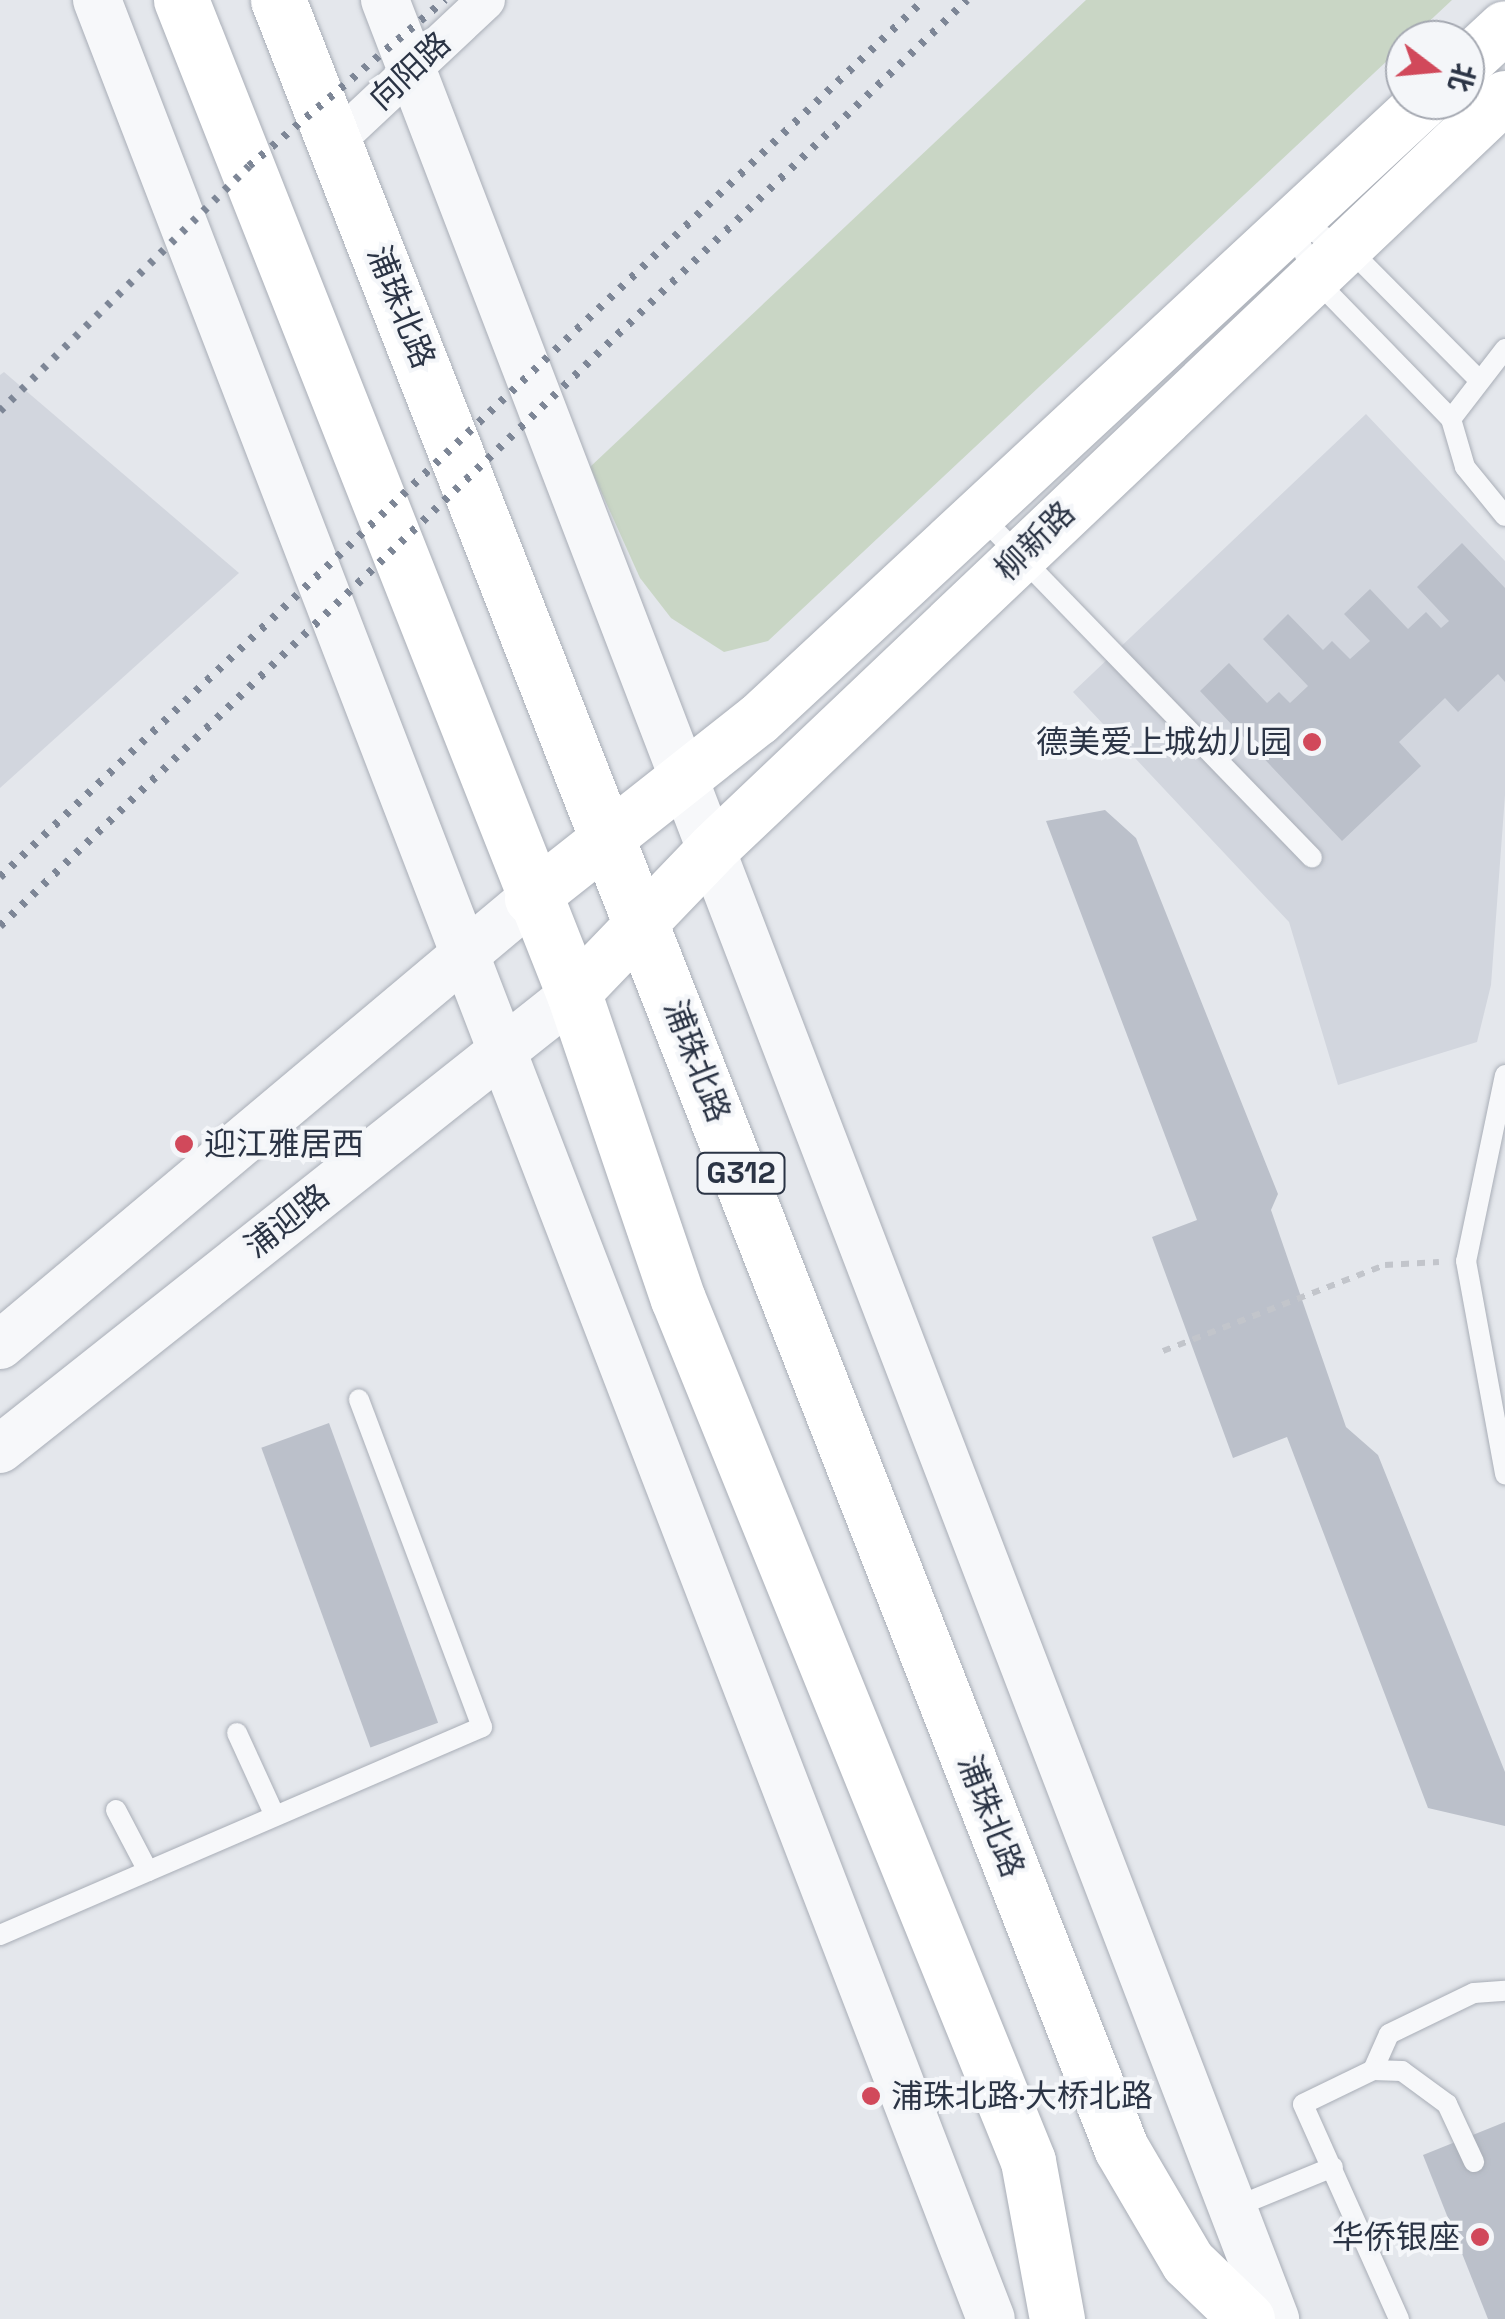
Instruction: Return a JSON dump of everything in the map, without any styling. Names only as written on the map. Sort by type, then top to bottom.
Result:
[{"type":"main road","points":[[181,0],[531,899],[574,994],[678,1299],[1028,2162],[1057,2319]]},
{"type":"main road","name":"浦珠北路","points":[[278,0],[612,833],[645,929],[1121,2148],[1188,2262],[1247,2319]]},
{"type":"main road","points":[[1485,46],[1505,27]]},
{"type":"main road","name":"柳新路","points":[[574,994],[645,929],[712,848],[1505,97]]},
{"type":"main road","name":"柳新路","points":[[531,899],[686,777],[980,514],[1404,120]]},
{"type":"street","points":[[98,0],[461,958],[503,1050],[991,2319]]},
{"type":"street","points":[[385,0],[1275,2319]]},
{"type":"street","name":"向阳路","points":[[335,142],[486,0]]},
{"type":"street","points":[[0,1345],[531,899]]},
{"type":"street","name":"浦迎路","points":[[0,1448],[574,994]]},
{"type":"lane","points":[[1293,223],[1330,262],[1450,419],[1465,467],[1505,516]]},
{"type":"lane","points":[[1293,223],[1330,262],[1478,379]]},
{"type":"lane","points":[[1450,419],[1478,379],[1505,350]]},
{"type":"lane","points":[[980,514],[1312,858]]},
{"type":"lane","points":[[1505,1075],[1466,1261],[1505,1474]]},
{"type":"lane","points":[[0,1936],[482,1728],[358,1399]]},
{"type":"lane","points":[[237,1733],[275,1816]]},
{"type":"lane","points":[[116,1810],[148,1872]]},
{"type":"lane","points":[[1373,2070],[1389,2034],[1474,1993],[1505,1992]]},
{"type":"lane","points":[[1399,2319],[1302,2104],[1373,2070],[1402,2071],[1448,2104],[1474,2162]]},
{"type":"lane","points":[[1230,2210],[1333,2167]]},
{"type":"path","points":[[1163,1351],[1386,1265],[1466,1261]]},
{"type":"shaded area","points":[[4,372],[239,573],[0,788],[0,375]]},
{"type":"shaded area","name":"德美爱上城幼儿园","points":[[1366,414],[1505,561],[1505,795],[1491,985],[1477,1042],[1338,1085],[1289,922],[1073,692]]},
{"type":"green space","points":[[1086,0],[1452,0],[1431,20],[1385,20],[1385,63],[768,641],[724,652],[671,618],[640,578],[590,467]]},
{"type":"building","points":[[1462,543],[1505,588],[1505,682],[1498,674],[1458,712],[1445,698],[1399,742],[1421,766],[1342,841],[1200,691],[1229,663],[1267,703],[1279,692],[1290,703],[1308,686],[1263,639],[1288,614],[1323,650],[1332,641],[1350,659],[1370,641],[1344,614],[1370,589],[1408,629],[1426,612],[1441,628],[1449,621],[1417,587]]},
{"type":"building","points":[[1105,810],[1136,838],[1278,1194],[1271,1210],[1346,1427],[1378,1455],[1505,1772],[1505,1826],[1428,1808],[1287,1437],[1233,1458],[1152,1237],[1197,1220],[1046,821]]},
{"type":"building","points":[[329,1423],[438,1723],[370,1747],[261,1448]]},
{"type":"building","name":"华侨银座","points":[[1505,2122],[1505,2319],[1488,2319],[1423,2155]]},
{"type":"railway","points":[[0,411],[249,166],[445,0]]},
{"type":"railway","points":[[0,877],[924,0]]},
{"type":"railway","points":[[0,926],[967,0]]},
{"type":"place","name":"德美爱上城幼儿园","points":[[1312,742]]},
{"type":"place","name":"迎江雅居西","points":[[184,1144]]},
{"type":"place","name":"浦珠北路·大桥北路","points":[[871,2096]]},
{"type":"place","name":"华侨银座","points":[[1480,2237]]}]
